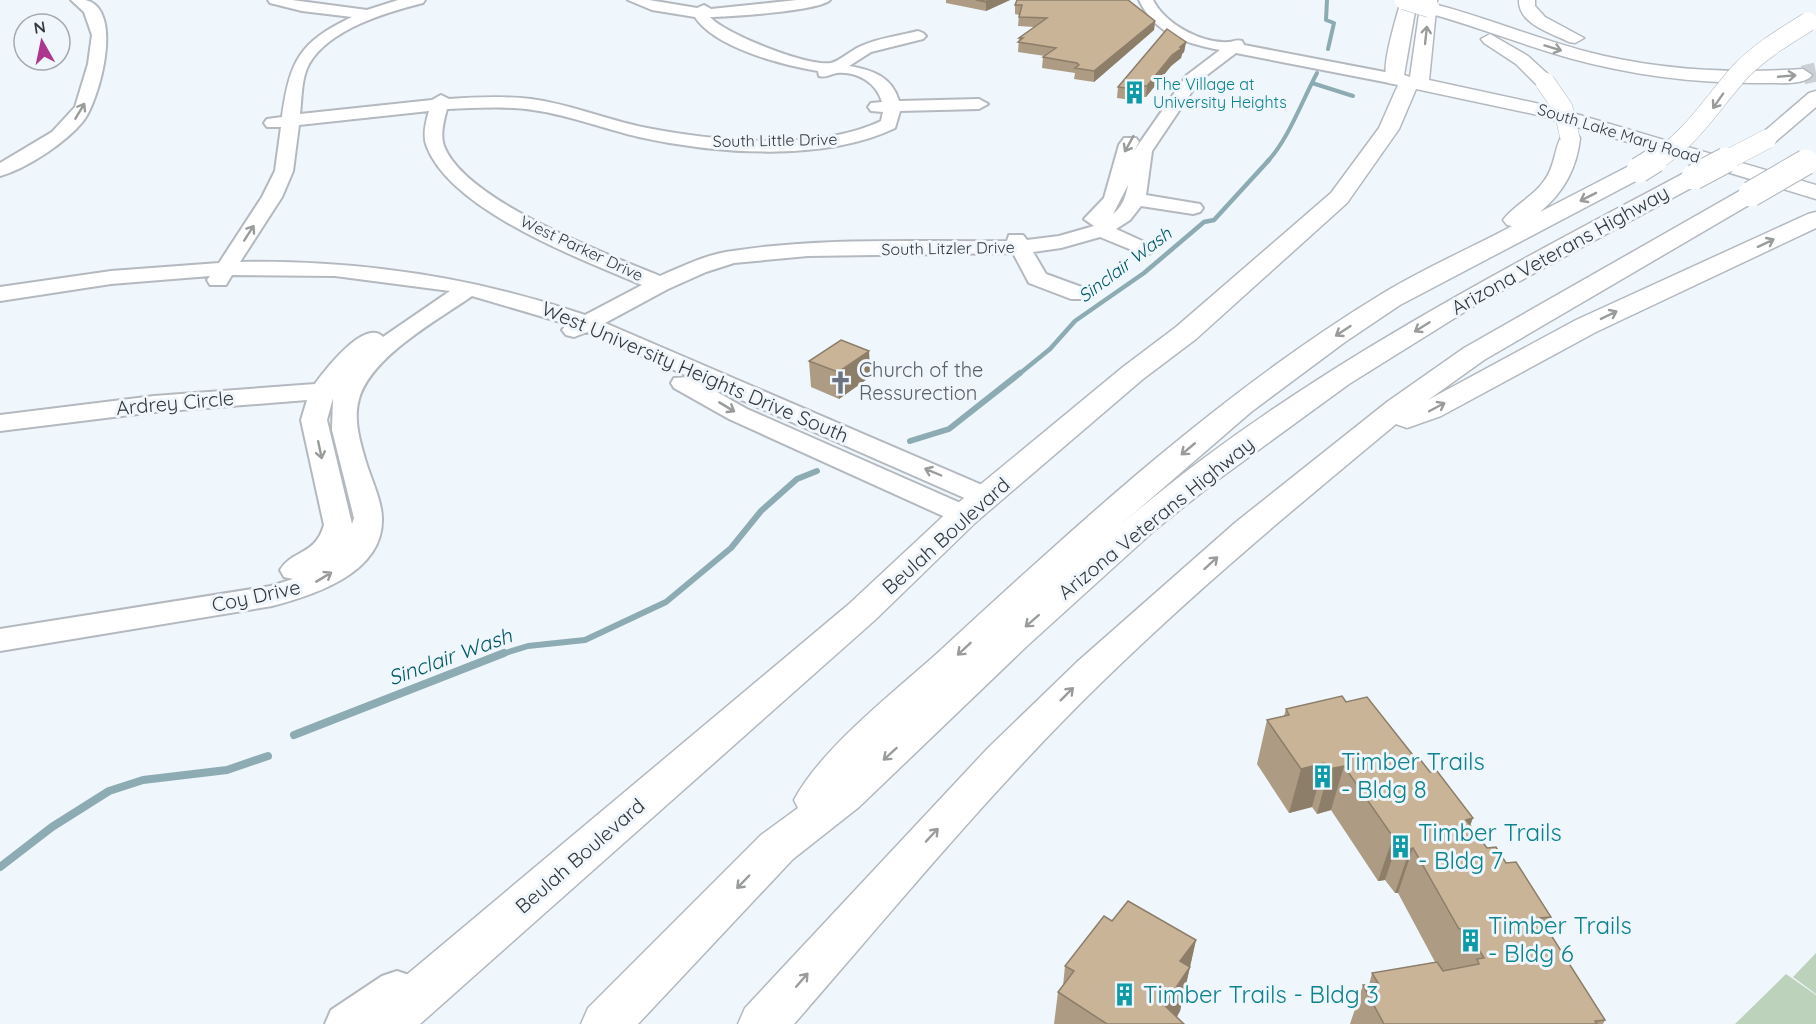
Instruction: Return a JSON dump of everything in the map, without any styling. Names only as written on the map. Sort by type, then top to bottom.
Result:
[{"type":"main road","points":[[1404,0],[1430,4],[1496,35],[1647,70],[1742,78],[1803,75]]},
{"type":"main road","name":"Beulah Boulevard","points":[[385,1024],[862,612],[975,506],[1133,373],[1186,333],[1339,198],[1389,129],[1413,79],[1409,0]]},
{"type":"main road","points":[[1527,0],[1531,14],[1549,27],[1592,44],[1638,55],[1684,62],[1736,65],[1781,63],[1811,56]]},
{"type":"main road","points":[[1413,79],[1430,4]]},
{"type":"main road","points":[[777,847],[847,760],[1017,600],[1145,485],[1241,406],[1335,336],[1391,299],[1658,159],[1696,128],[1731,82],[1772,44],[1816,18]]},
{"type":"main road","points":[[1448,269],[1455,256],[1522,216],[1548,191],[1561,173],[1569,156],[1570,138],[1563,108],[1545,82],[1496,35]]},
{"type":"main road","name":"South Lake Mary Road","points":[[1413,79],[1561,107],[1816,184]]},
{"type":"main road","name":"South Lake Mary Road","points":[[1413,79],[1542,110],[1816,192]]},
{"type":"main road","name":"Arizona Veterans Highway","points":[[606,1024],[777,847],[844,796],[1015,636],[1144,522],[1237,450],[1339,378],[1465,300],[1767,139],[1816,97]]},
{"type":"main road","points":[[763,1024],[994,768],[1090,671],[1248,529],[1397,408],[1474,354],[1811,158]]},
{"type":"main road","points":[[1364,436],[1431,410],[1586,326],[1816,219]]},
{"type":"street","points":[[0,170],[51,140],[79,116],[84,107],[101,36],[96,17],[78,0]]},
{"type":"street","points":[[275,0],[302,7],[365,11],[418,0]]},
{"type":"street","points":[[295,0],[365,11]]},
{"type":"street","points":[[210,271],[279,184],[288,158],[282,119],[280,75],[292,57],[313,38],[365,11],[395,0]]},
{"type":"street","points":[[635,0],[659,9],[697,11],[823,0]]},
{"type":"street","points":[[653,0],[669,6],[697,11],[796,0]]},
{"type":"street","points":[[1146,0],[1152,15],[1173,31],[1227,44],[1413,79]]},
{"type":"street","points":[[1162,0],[1175,23],[1227,44]]},
{"type":"street","points":[[60,1],[79,18],[83,28],[82,45]]},
{"type":"street","points":[[697,11],[712,28],[759,51],[828,71],[856,73],[878,81],[884,86],[884,107],[979,104]]},
{"type":"street","points":[[828,71],[866,49],[918,36]]},
{"type":"street","points":[[1193,208],[1135,198],[1143,151],[1193,78],[1227,44]]},
{"type":"street","name":"South Litzler Drive","points":[[1018,243],[1068,230],[1102,214],[1115,200],[1125,148],[1178,76],[1227,44]]},
{"type":"street","points":[[0,160],[39,136],[55,123],[67,100]]},
{"type":"street","name":"South Little Drive","points":[[282,119],[449,102],[541,105],[651,134],[753,143],[855,138],[872,133],[889,124],[884,107]]},
{"type":"street","name":"West Parker Drive","points":[[449,102],[434,134],[435,145],[450,170],[486,198],[532,228],[660,277]]},
{"type":"street","points":[[227,234],[254,195],[282,119]]},
{"type":"street","name":"South Litzler Drive","points":[[569,325],[660,277],[714,262],[777,251],[1061,242],[1101,230],[1123,216],[1135,198]]},
{"type":"street","points":[[1101,230],[1144,249]]},
{"type":"street","points":[[1018,243],[1036,278],[1079,294]]},
{"type":"street","name":"West University Heights Drive South","points":[[0,294],[103,278],[210,271],[400,291],[449,292],[569,325],[694,387],[738,414],[777,432],[975,506]]},
{"type":"street","name":"West University Heights Drive South","points":[[0,305],[210,271]]},
{"type":"street","points":[[334,396],[386,346],[449,292]]},
{"type":"street","name":"Ardrey Circle","points":[[0,423],[154,404],[334,396]]},
{"type":"street","name":"Ardrey Circle","points":[[0,434],[334,396]]},
{"type":"street","name":"Coy Drive","points":[[0,622],[262,580],[290,572],[342,551],[367,530],[368,518],[344,420],[334,396]]},
{"type":"street","name":"Coy Drive","points":[[0,640],[272,596],[315,582],[351,559],[342,551]]},
{"type":"street","points":[[346,1024],[556,877]]},
{"type":"green space","points":[[1816,953],[1816,994],[1793,977]]},
{"type":"green space","points":[[1786,974],[1816,995],[1816,1024],[1735,1024]]},
{"type":"building","points":[[1017,0],[1128,0],[1155,21],[1094,71],[1075,68],[1079,65],[1077,63],[1043,57],[1056,48],[1018,42],[1023,38],[1019,38],[1047,18],[1019,17],[1022,5],[1015,5]]},
{"type":"building","points":[[1167,29],[1186,42],[1180,47],[1182,48],[1172,55],[1147,86],[1143,86],[1140,90],[1118,87]]},
{"type":"building","points":[[841,340],[869,351],[838,372],[809,361]]},
{"type":"building","points":[[1342,696],[1346,702],[1367,697],[1416,759],[1419,758],[1430,772],[1437,771],[1473,818],[1466,820],[1487,848],[1496,847],[1506,863],[1516,862],[1551,917],[1540,918],[1605,1020],[1595,1021],[1597,1024],[1384,1024],[1363,985],[1378,983],[1372,973],[1437,962],[1443,971],[1479,964],[1477,959],[1484,958],[1466,928],[1459,929],[1413,848],[1410,849],[1400,835],[1393,837],[1344,766],[1329,769],[1324,763],[1301,769],[1267,720],[1289,715],[1286,709]]},
{"type":"building","points":[[1128,901],[1196,940],[1180,961],[1190,967],[1164,1005],[1184,1024],[1107,1024],[1058,992],[1074,971],[1065,966],[1104,916],[1112,921]]},
{"type":"waterway","name":"Sinclair Wash","points":[[1327,0],[1326,20],[1334,23],[1328,49]]},
{"type":"waterway","name":"Sinclair Wash","points":[[1312,83],[1317,73]]},
{"type":"waterway","name":"Sinclair Wash","points":[[1267,162],[1288,132],[1312,83]]},
{"type":"waterway","points":[[1312,83],[1353,96]]},
{"type":"waterway","name":"Sinclair Wash","points":[[1018,375],[1050,349],[1075,321],[1144,273],[1204,222],[1214,220],[1269,160]]},
{"type":"waterway","name":"Sinclair Wash","points":[[910,441],[949,429],[1020,373]]},
{"type":"waterway","name":"Sinclair Wash","points":[[499,655],[528,646],[585,640],[666,602],[731,548],[761,511],[797,479],[817,471]]},
{"type":"waterway","name":"Sinclair Wash","points":[[294,735],[504,653]]},
{"type":"waterway","name":"Sinclair Wash","points":[[0,867],[52,827],[109,791],[143,780],[227,770],[268,756]]},
{"type":"tunnel","points":[[1803,75],[1816,72]]},
{"type":"place","name":"The Village at University Heights","points":[[1135,93]]},
{"type":"place","name":"Church of the Ressurection","points":[[841,382]]},
{"type":"place","name":"Timber Trails - Bldg 8","points":[[1323,776]]},
{"type":"place","name":"Timber Trails - Bldg 7","points":[[1400,847]]},
{"type":"place","name":"Timber Trails - Bldg 6","points":[[1470,940]]},
{"type":"place","name":"Timber Trails - Bldg 3","points":[[1125,995]]}]
